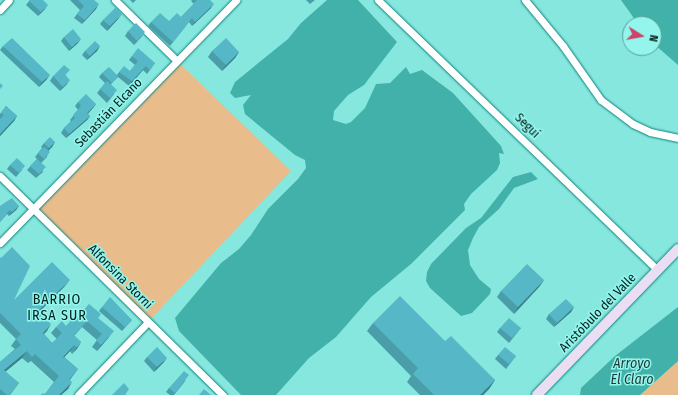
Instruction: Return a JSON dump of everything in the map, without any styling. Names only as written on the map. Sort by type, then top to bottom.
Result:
[{"type":"street","points":[[0,10],[9,0]]},
{"type":"street","points":[[115,0],[176,60]]},
{"type":"street","name":"Sebastián Elcano","points":[[0,243],[176,60],[236,0]]},
{"type":"street","name":"Seguí","points":[[378,0],[658,270]]},
{"type":"street","points":[[525,0],[563,46],[601,100],[633,124],[650,132],[678,138]]},
{"type":"street","name":"Alfonsina Storni","points":[[0,176],[223,395]]},
{"type":"street","name":"Aristóbulo del Valle","points":[[537,395],[678,249]]},
{"type":"street","points":[[78,395],[148,322]]},
{"type":"shaded area","points":[[176,60],[291,171],[148,322],[34,209]]},
{"type":"shaded area","points":[[678,361],[678,395],[640,395]]},
{"type":"water","points":[[327,0],[358,0],[397,42],[364,85],[348,95],[334,111],[333,120],[346,124],[351,122],[365,108],[376,84],[390,83],[406,67],[410,74],[422,70],[453,93],[501,146],[504,154],[499,153],[500,163],[497,170],[471,194],[464,204],[465,210],[411,264],[371,297],[336,337],[309,358],[276,395],[241,395],[179,331],[175,318],[221,263],[239,249],[251,235],[268,209],[298,179],[306,168],[305,160],[295,155],[245,114],[243,105],[251,95],[235,98],[230,93],[235,82],[288,39],[301,23]]},
{"type":"water","points":[[621,0],[678,0],[678,65],[662,51],[662,16],[632,16]]},
{"type":"water","points":[[531,172],[538,179],[514,188],[499,209],[479,227],[473,238],[468,250],[470,265],[479,279],[491,289],[490,294],[472,313],[461,316],[430,288],[426,281],[427,272],[431,264],[466,228],[481,218],[513,177]]},
{"type":"water","name":"Arroyo El Claro","points":[[678,307],[678,361],[640,395],[580,395],[581,388],[615,356]]},
{"type":"building","points":[[43,0],[48,5],[41,12],[29,1]]},
{"type":"building","points":[[78,0],[94,0],[99,4],[85,20],[77,14],[84,6]]},
{"type":"building","points":[[197,0],[210,0],[214,4],[195,22],[192,18],[173,42],[151,22],[160,13],[169,21],[177,13],[181,17]]},
{"type":"building","points":[[116,7],[122,14],[110,26],[103,20]]},
{"type":"building","points":[[136,23],[145,32],[137,41],[128,31]]},
{"type":"building","points":[[73,29],[81,39],[72,47],[64,37]]},
{"type":"building","points":[[12,38],[50,75],[42,82],[3,46]]},
{"type":"building","points":[[226,38],[239,52],[226,65],[212,51]]},
{"type":"building","points":[[95,41],[100,46],[90,56],[85,51]]},
{"type":"building","points":[[138,48],[155,63],[150,70],[146,66],[132,81],[119,72],[124,66],[130,71],[138,61],[132,56]]},
{"type":"building","points":[[64,65],[70,70],[65,75],[70,80],[63,87],[53,76]]},
{"type":"building","points":[[109,67],[118,76],[112,83],[102,73]]},
{"type":"building","points":[[107,81],[117,90],[110,98],[100,89]]},
{"type":"building","points":[[86,94],[96,104],[87,113],[90,116],[69,134],[64,128],[75,118],[73,115],[81,106],[78,102]]},
{"type":"building","points":[[6,106],[17,116],[0,134],[0,119],[4,115],[1,113]]},
{"type":"building","points":[[50,137],[55,142],[49,148],[44,143]]},
{"type":"building","points":[[44,147],[50,152],[44,159],[38,153]]},
{"type":"building","points":[[17,158],[25,166],[19,173],[10,165]]},
{"type":"building","points":[[37,159],[46,167],[39,174],[30,166]]},
{"type":"building","points":[[12,198],[19,206],[12,212],[10,210],[0,221],[0,206]]},
{"type":"building","points":[[12,247],[30,266],[14,300],[52,262],[70,280],[38,311],[51,324],[43,333],[52,343],[62,333],[56,327],[62,321],[66,326],[73,318],[75,320],[89,304],[101,314],[98,318],[114,331],[101,345],[96,340],[102,334],[87,321],[74,335],[81,342],[77,347],[74,345],[63,357],[78,369],[69,379],[72,382],[59,395],[41,395],[43,393],[45,394],[59,376],[35,354],[32,357],[27,351],[4,370],[19,383],[9,395],[0,389],[0,362],[21,345],[16,339],[21,334],[0,313],[0,257],[1,258]]},
{"type":"building","points":[[527,264],[544,280],[518,307],[501,291]]},
{"type":"building","points":[[400,296],[445,341],[451,336],[495,380],[480,395],[434,395],[413,374],[418,368],[373,323]]},
{"type":"building","points":[[110,297],[132,320],[125,327],[102,307]]},
{"type":"building","points":[[566,299],[574,307],[557,323],[549,314]]},
{"type":"building","points":[[509,318],[521,328],[512,338],[500,328]]},
{"type":"building","points":[[157,347],[167,358],[157,367],[147,357]]},
{"type":"building","points":[[505,347],[516,356],[509,364],[498,355]]},
{"type":"building","points":[[184,371],[189,375],[175,393],[169,388]]},
{"type":"building","points":[[124,383],[129,389],[125,395],[112,395]]},
{"type":"building","points":[[204,389],[211,395],[199,395]]},
{"type":"district","name":"BARRIO IRSA SUR","points":[[57,308]]}]
